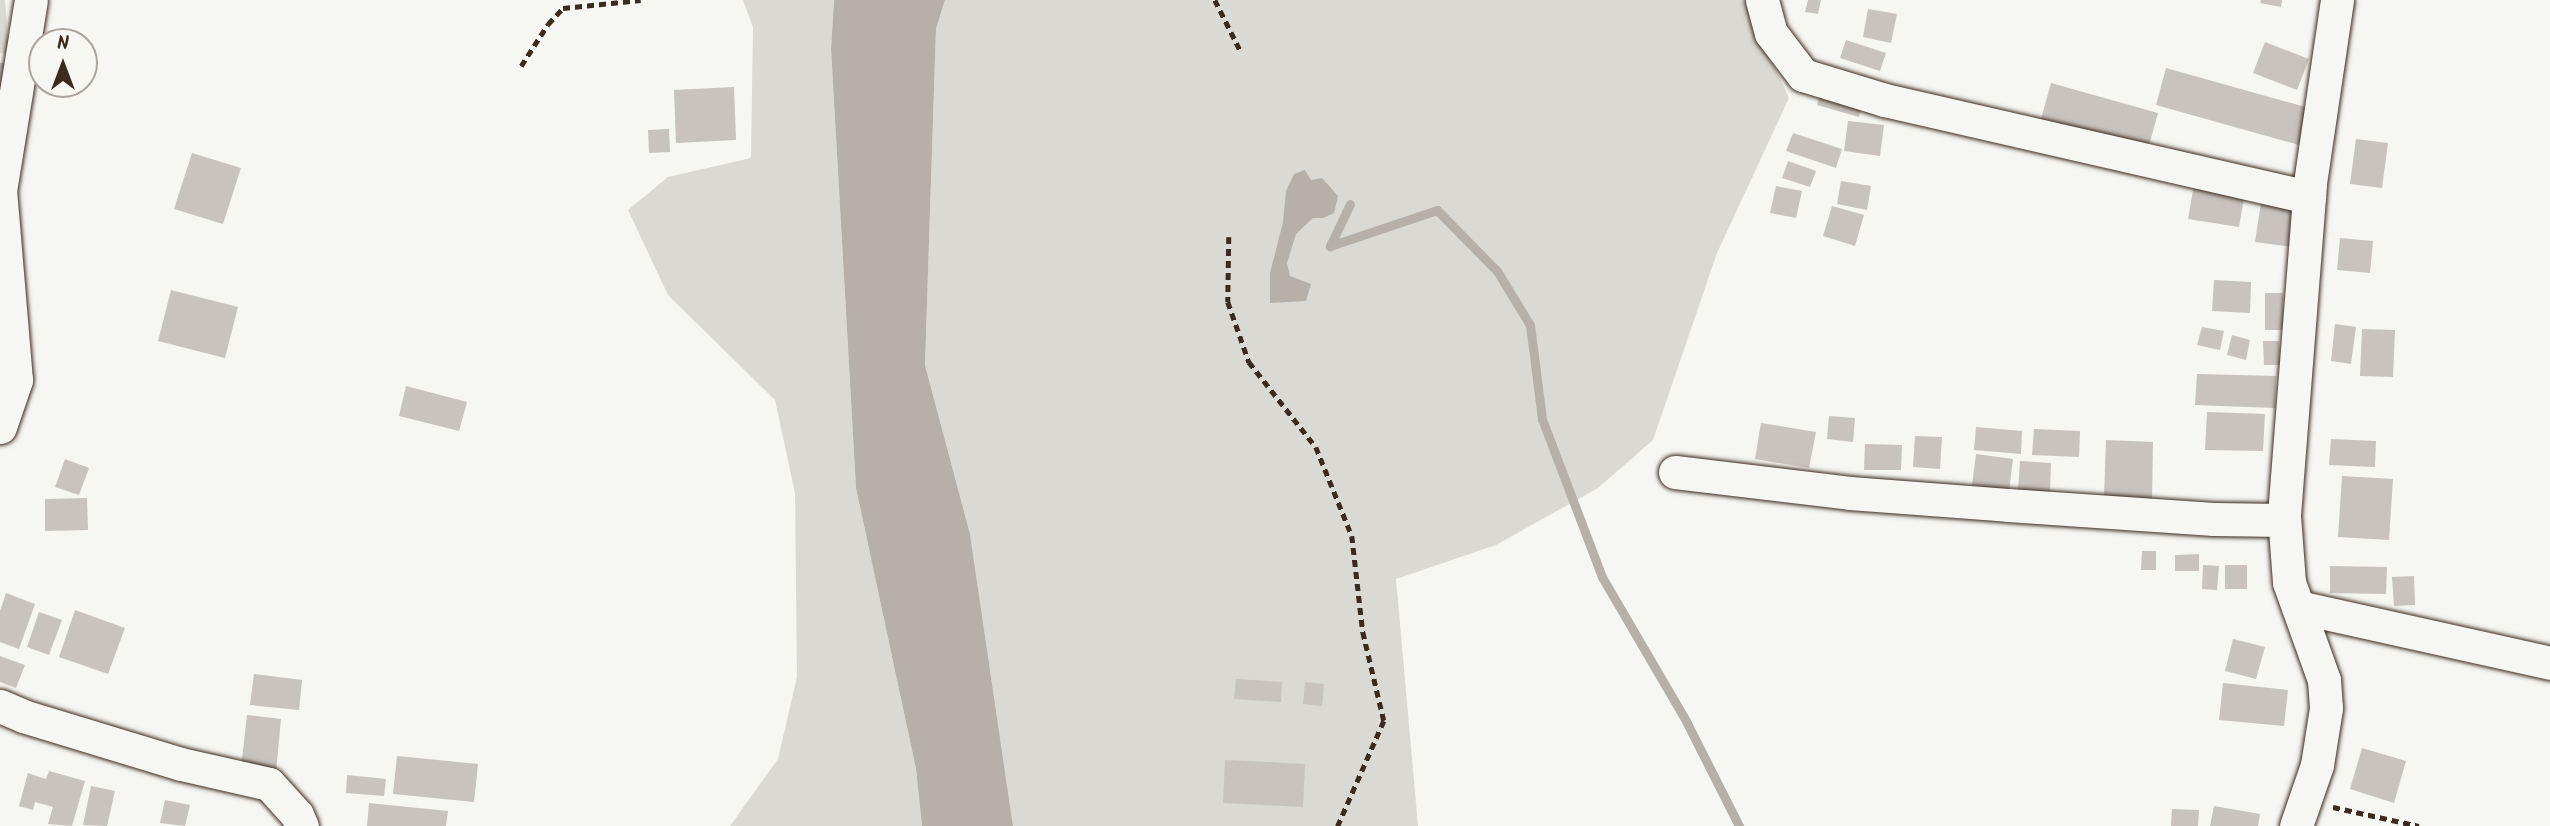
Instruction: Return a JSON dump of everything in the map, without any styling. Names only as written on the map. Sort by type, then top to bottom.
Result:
[{"type":"street","points":[[0,427],[16,380],[0,191],[32,0]]},
{"type":"street","points":[[1762,0],[1771,33],[1803,75],[1885,100],[2309,197]]},
{"type":"street","points":[[2300,814],[2317,765],[2326,708],[2324,680],[2289,582],[2284,520],[2309,197],[2337,0]]},
{"type":"street","points":[[1675,472],[1850,493],[2214,519],[2284,520]]},
{"type":"street","points":[[2298,607],[2550,663]]},
{"type":"street","points":[[0,706],[23,716],[181,764],[269,784],[297,815],[302,826]]},
{"type":"path","points":[[521,66],[548,24],[563,9],[641,0]]},
{"type":"path","points":[[1215,0],[1240,50]]},
{"type":"path","points":[[1229,237],[1228,302],[1249,362],[1316,447],[1352,536],[1363,632],[1384,721],[1338,826]]},
{"type":"path","points":[[2300,814],[2419,826]]},
{"type":"shaded area","points":[[0,0],[5,0],[9,54],[0,53]]},
{"type":"shaded area","points":[[743,0],[834,0],[831,49],[856,488],[916,769],[922,826],[730,826],[778,759],[797,677],[795,493],[775,400],[668,295],[628,210],[668,177],[751,158],[753,27]]},
{"type":"shaded area","points":[[834,0],[945,0],[936,29],[925,365],[970,534],[1013,826],[922,826],[916,769],[856,488],[831,49]]},
{"type":"shaded area","points":[[945,0],[1744,0],[1789,98],[1717,253],[1653,440],[1598,488],[1496,545],[1396,579],[1418,826],[1013,826],[970,534],[925,365],[936,29]]},
{"type":"shaded area","points":[[1305,170],[1311,180],[1322,178],[1338,196],[1334,213],[1323,218],[1313,218],[1296,234],[1287,263],[1290,276],[1311,284],[1306,301],[1270,303],[1270,273],[1283,222],[1286,191],[1294,174]]},
{"type":"building","points":[[1808,0],[1821,0],[1818,14],[1805,12]]},
{"type":"building","points":[[2261,0],[2282,0],[2281,7],[2260,3]]},
{"type":"building","points":[[1868,9],[1897,14],[1891,43],[1863,37]]},
{"type":"building","points":[[1846,40],[1886,53],[1880,71],[1840,58]]},
{"type":"building","points":[[2265,42],[2309,59],[2297,90],[2253,73]]},
{"type":"building","points":[[0,63],[5,63],[0,94]]},
{"type":"building","points":[[2166,68],[2309,108],[2299,145],[2156,105]]},
{"type":"building","points":[[2051,83],[2158,113],[2148,149],[2041,119]]},
{"type":"building","points":[[734,87],[736,140],[676,143],[674,90]]},
{"type":"building","points":[[1821,89],[1863,100],[1859,117],[1817,105]]},
{"type":"building","points":[[1848,121],[1884,125],[1880,156],[1844,151]]},
{"type":"building","points":[[669,129],[670,152],[649,153],[648,130]]},
{"type":"building","points":[[1793,133],[1842,149],[1836,168],[1786,151]]},
{"type":"building","points":[[2356,139],[2388,143],[2382,188],[2350,184]]},
{"type":"building","points":[[192,153],[241,168],[223,224],[174,209]]},
{"type":"building","points":[[1788,161],[1816,171],[1810,187],[1782,178]]},
{"type":"building","points":[[1841,181],[1871,186],[1867,210],[1837,204]]},
{"type":"building","points":[[2194,185],[2245,193],[2239,227],[2188,219]]},
{"type":"building","points":[[1776,186],[1802,191],[1796,218],[1770,213]]},
{"type":"building","points":[[2262,196],[2299,201],[2292,247],[2255,242]]},
{"type":"building","points":[[1832,206],[1864,215],[1855,246],[1823,236]]},
{"type":"building","points":[[2340,238],[2373,241],[2370,273],[2337,270]]},
{"type":"building","points":[[2214,280],[2251,282],[2250,313],[2212,311]]},
{"type":"building","points":[[171,290],[238,307],[225,358],[158,341]]},
{"type":"building","points":[[2265,293],[2283,293],[2283,330],[2265,330]]},
{"type":"building","points":[[2335,324],[2356,327],[2351,364],[2331,361]]},
{"type":"building","points":[[2202,327],[2224,331],[2220,350],[2197,345]]},
{"type":"building","points":[[2362,329],[2395,330],[2393,377],[2360,376]]},
{"type":"building","points":[[2232,335],[2250,340],[2246,360],[2227,355]]},
{"type":"building","points":[[2263,341],[2279,341],[2280,365],[2264,365]]},
{"type":"building","points":[[2197,374],[2276,376],[2275,408],[2195,405]]},
{"type":"building","points":[[406,386],[467,402],[459,431],[399,416]]},
{"type":"building","points":[[2207,412],[2265,414],[2263,451],[2205,450]]},
{"type":"building","points":[[1829,416],[1855,418],[1853,442],[1827,439]]},
{"type":"building","points":[[1761,423],[1816,432],[1809,468],[1755,459]]},
{"type":"building","points":[[1976,427],[2022,431],[2021,454],[1974,450]]},
{"type":"building","points":[[2034,429],[2080,431],[2079,457],[2032,455]]},
{"type":"building","points":[[1915,436],[1942,437],[1940,469],[1913,467]]},
{"type":"building","points":[[2331,439],[2376,441],[2375,467],[2329,465]]},
{"type":"building","points":[[2106,440],[2153,442],[2152,499],[2104,498]]},
{"type":"building","points":[[1865,444],[1902,445],[1901,470],[1864,470]]},
{"type":"building","points":[[1976,454],[2013,459],[2009,491],[1972,485]]},
{"type":"building","points":[[65,459],[89,468],[79,495],[55,487]]},
{"type":"building","points":[[2020,461],[2051,463],[2050,492],[2018,490]]},
{"type":"building","points":[[2342,476],[2393,479],[2389,540],[2338,537]]},
{"type":"building","points":[[87,498],[88,530],[45,531],[45,499]]},
{"type":"building","points":[[2142,551],[2156,551],[2156,570],[2141,570]]},
{"type":"building","points":[[2199,554],[2199,571],[2175,571],[2175,555]]},
{"type":"building","points":[[2203,565],[2219,566],[2217,590],[2202,589]]},
{"type":"building","points":[[2225,565],[2247,565],[2247,589],[2225,589]]},
{"type":"building","points":[[2330,566],[2387,567],[2386,594],[2330,593]]},
{"type":"building","points":[[2414,576],[2415,605],[2394,606],[2392,577]]},
{"type":"building","points":[[6,593],[35,604],[19,649],[0,642],[0,611]]},
{"type":"building","points":[[75,610],[125,628],[108,674],[59,657]]},
{"type":"building","points":[[39,612],[62,620],[49,655],[27,647]]},
{"type":"building","points":[[2233,639],[2265,647],[2256,679],[2225,671]]},
{"type":"building","points":[[0,656],[25,665],[16,688],[0,682]]},
{"type":"building","points":[[254,674],[302,680],[299,710],[250,705]]},
{"type":"building","points":[[1236,679],[1282,682],[1281,702],[1234,699]]},
{"type":"building","points":[[1305,682],[1324,684],[1322,706],[1303,704]]},
{"type":"building","points":[[2223,683],[2288,690],[2284,726],[2219,720]]},
{"type":"building","points":[[247,715],[281,719],[276,772],[241,769]]},
{"type":"building","points":[[2362,748],[2406,761],[2394,803],[2350,789]]},
{"type":"building","points":[[397,756],[478,764],[474,802],[393,794]]},
{"type":"building","points":[[1225,760],[1305,764],[1303,807],[1223,803]]},
{"type":"building","points":[[49,771],[85,781],[72,826],[48,824],[53,807],[35,802],[33,810],[19,806],[28,773],[46,779]]},
{"type":"building","points":[[347,775],[386,779],[384,796],[346,793]]},
{"type":"building","points":[[91,786],[115,791],[107,826],[83,825]]},
{"type":"building","points":[[165,800],[190,805],[185,826],[160,823]]},
{"type":"building","points":[[369,803],[448,811],[446,826],[367,826]]},
{"type":"building","points":[[2214,806],[2260,814],[2258,826],[2210,826]]},
{"type":"building","points":[[2172,809],[2199,810],[2198,826],[2171,826]]},
{"type":"waterway","points":[[1350,204],[1330,246],[1437,210],[1497,271],[1530,325],[1542,419],[1602,577],[1686,721],[1739,826]]}]
